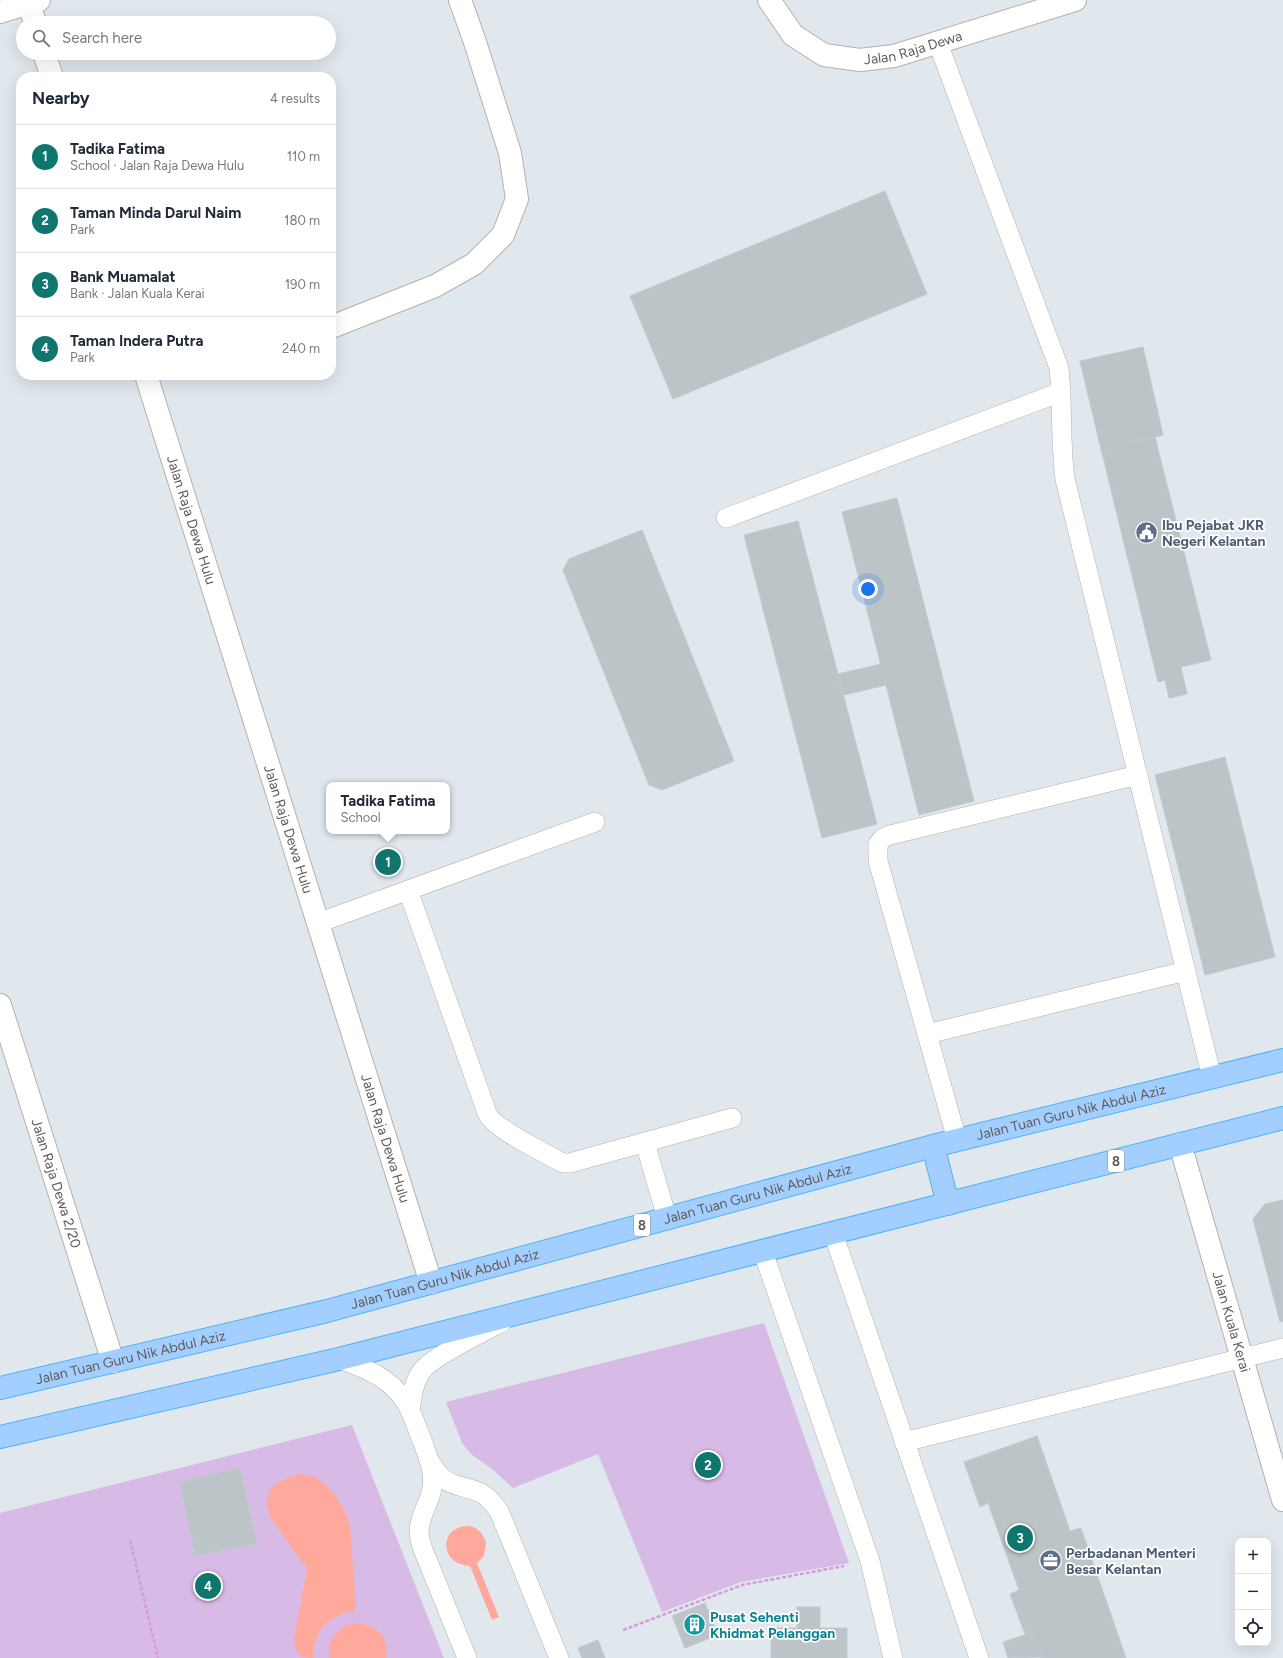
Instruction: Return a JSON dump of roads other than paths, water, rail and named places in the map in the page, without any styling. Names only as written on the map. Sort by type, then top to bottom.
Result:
[{"type":"main road","name":"Jalan Tuan Guru Nik Abdul Aziz","points":[[0,1388],[327,1311],[933,1146],[1283,1060]]},
{"type":"main road","name":"8","points":[[0,1438],[339,1359],[1283,1118]]},
{"type":"main road","points":[[933,1146],[948,1204]]},
{"type":"street","points":[[336,325],[435,286],[474,264],[503,235],[517,199],[510,153],[475,42],[460,0]]},
{"type":"street","name":"Jalan Raja Dewa","points":[[769,0],[793,35],[824,54],[860,60],[894,56],[1075,0]]},
{"type":"street","points":[[0,12],[34,9]]},
{"type":"street","points":[[46,60],[50,72]]},
{"type":"street","name":"Jalan Raja Dewa Hulu","points":[[148,380],[431,1283]]},
{"type":"street","name":"Jalan Raja Dewa 2/20","points":[[0,1005],[113,1362]]},
{"type":"street","name":"Jalan Kuala Kerai","points":[[1180,1144],[1282,1491]]},
{"type":"lane","points":[[938,43],[1059,368],[1061,392],[1062,459],[1065,479],[1212,1078]]},
{"type":"lane","points":[[726,518],[1061,392]]},
{"type":"lane","points":[[957,1140],[878,860],[878,844],[883,838],[890,836],[1138,775]]},
{"type":"lane","points":[[318,923],[595,822]]},
{"type":"lane","points":[[408,890],[489,1118],[498,1126],[563,1163],[577,1162],[732,1118]]},
{"type":"lane","points":[[928,1034],[1186,971]]},
{"type":"lane","points":[[645,1143],[667,1218]]},
{"type":"lane","points":[[833,1233],[979,1658]]},
{"type":"lane","points":[[762,1252],[870,1561],[893,1658]]},
{"type":"lane","points":[[410,1411],[415,1382],[422,1370],[434,1360],[515,1315]]},
{"type":"lane","points":[[904,1442],[1283,1348]]},
{"type":"lane","points":[[339,1359],[380,1375],[393,1386],[410,1411],[429,1460],[433,1488],[422,1518],[419,1532],[422,1547],[467,1658]]},
{"type":"lane","points":[[429,1460],[446,1482],[482,1494],[492,1501],[499,1511],[559,1658]]},
{"type":"place","name":"Ibu Pejabat JKR Negeri Kelantan","points":[[1146,533]]},
{"type":"place","name":"Tadika Fatima","points":[[388,862]]},
{"type":"place","name":"Taman Minda Darul Naim","points":[[708,1465]]},
{"type":"place","name":"Bank Muamalat","points":[[1020,1538]]},
{"type":"place","name":"Perbadanan Menteri Besar Kelantan","points":[[1050,1561]]},
{"type":"place","name":"Taman Indera Putra","points":[[208,1586]]},
{"type":"place","name":"Pusat Sehenti Khidmat Pelanggan","points":[[695,1625]]}]
